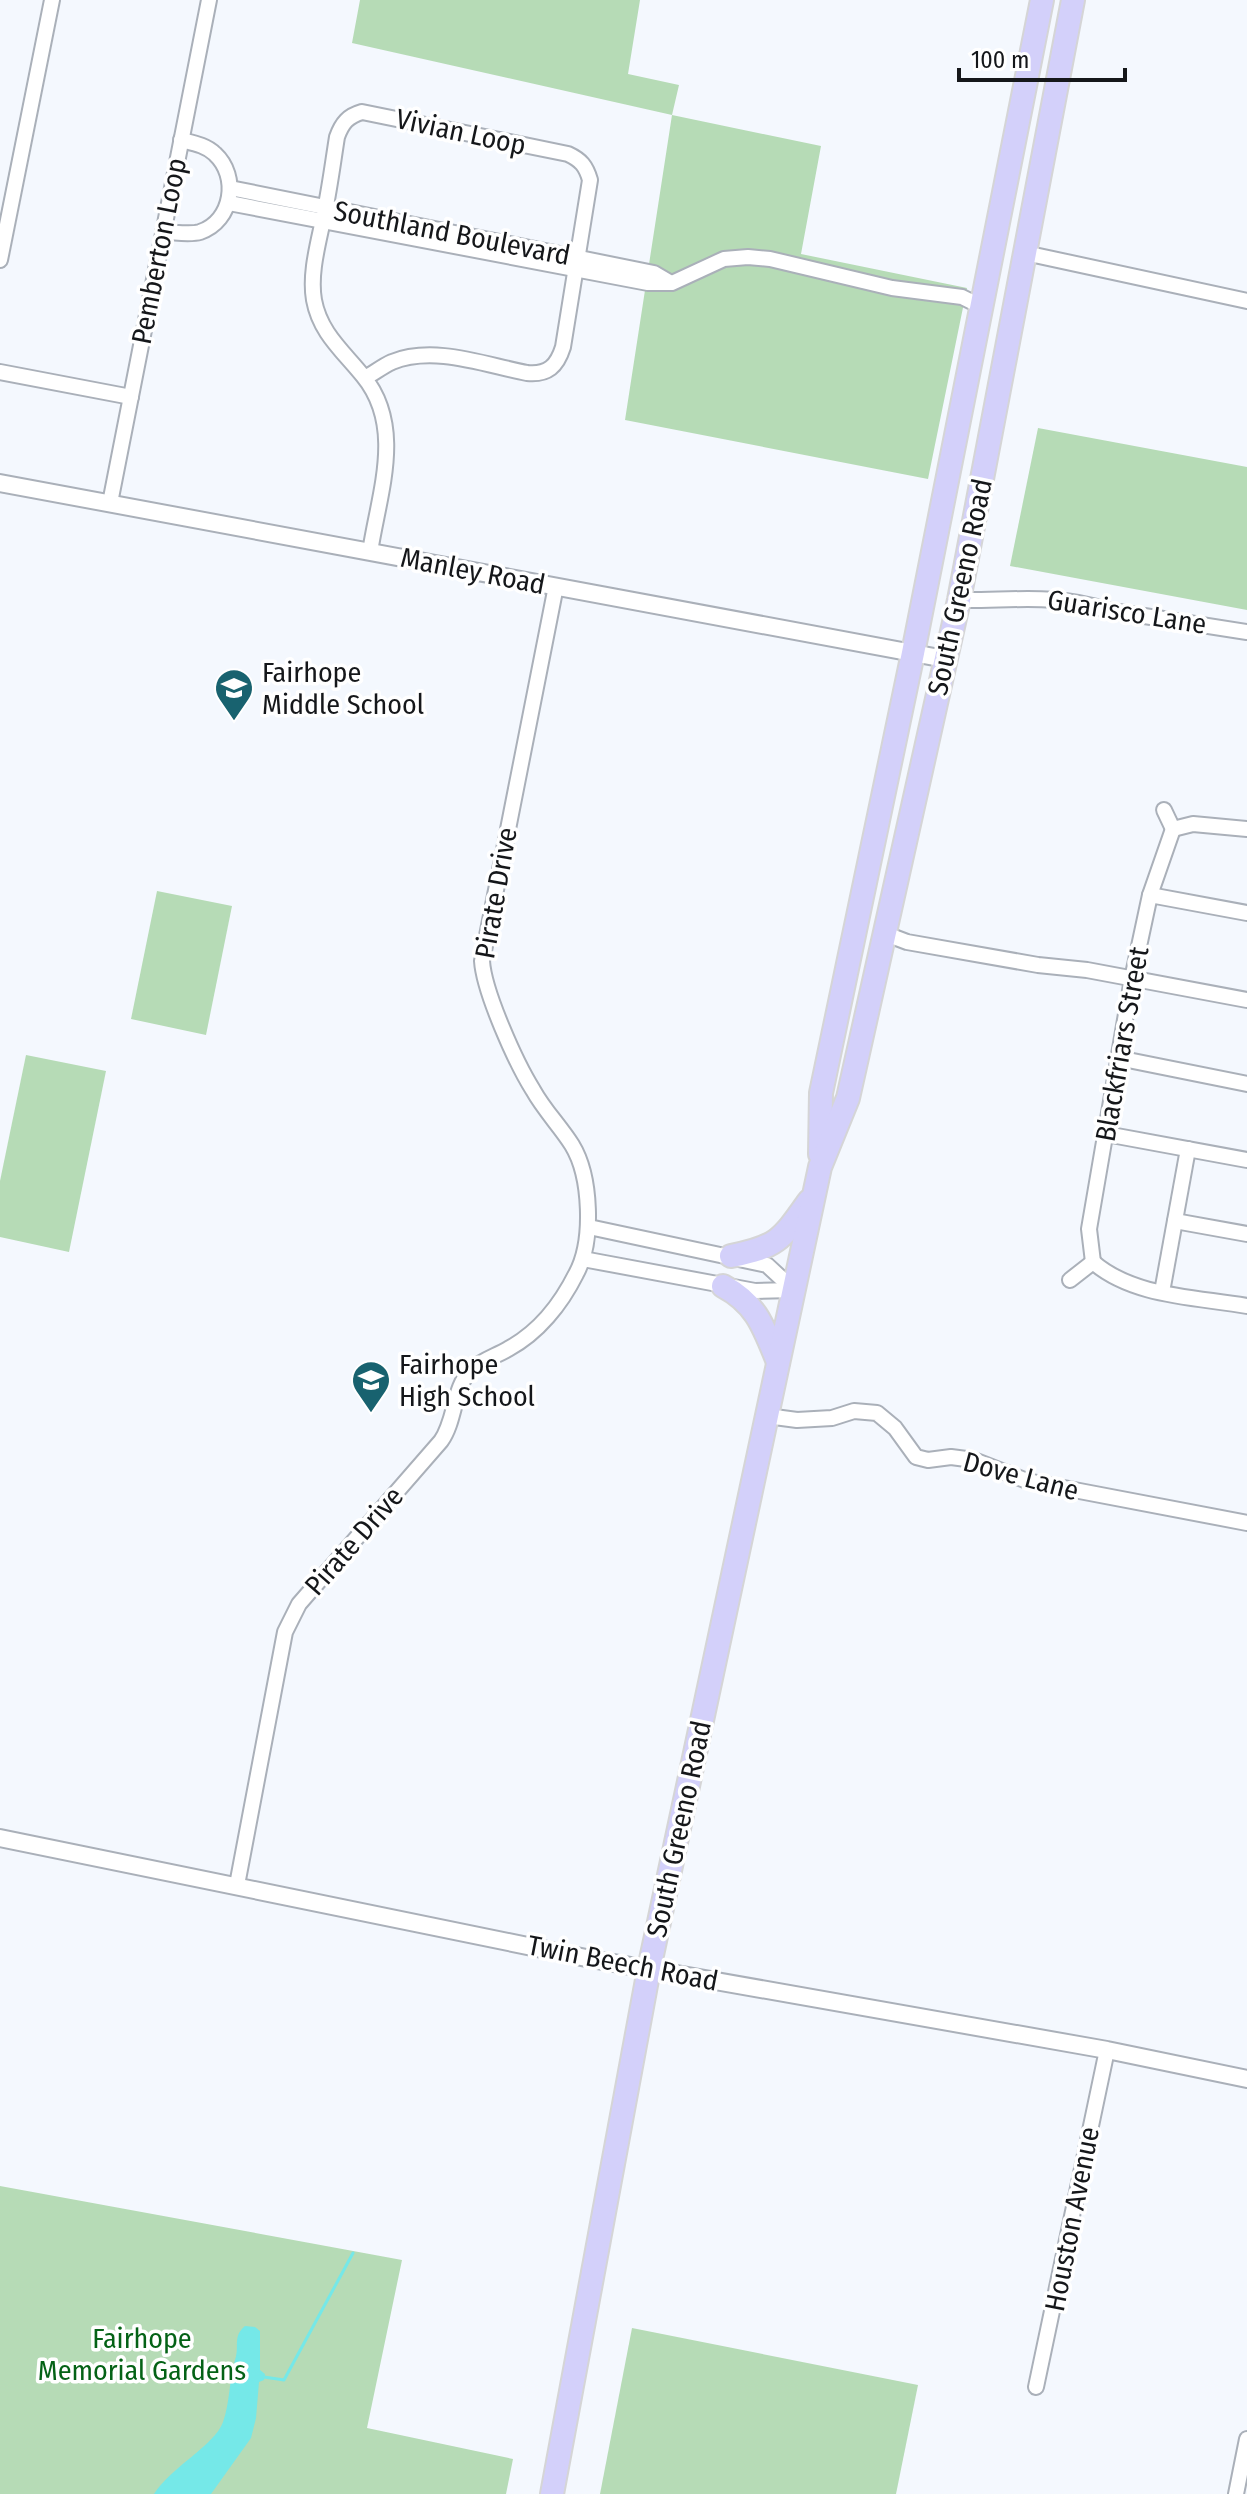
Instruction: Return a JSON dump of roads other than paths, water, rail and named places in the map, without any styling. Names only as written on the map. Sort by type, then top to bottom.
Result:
[{"type":"main road","name":"South Greeno Road","points":[[820,1167],[821,1093],[913,653],[1042,0]]},
{"type":"main road","name":"South Greeno Road","points":[[552,2494],[649,1969],[820,1167],[848,1098],[959,600],[1073,0]]},
{"type":"main road","points":[[731,1256],[760,1250],[776,1242],[814,1194]]},
{"type":"main road","points":[[723,1286],[744,1297],[764,1327],[778,1362]]},
{"type":"street","points":[[0,260],[52,0]]},
{"type":"street","name":"Pemberton Loop","points":[[110,503],[209,0]]},
{"type":"street","name":"Vivian Loop","points":[[365,378],[390,362],[414,356],[437,356],[527,373],[539,374],[551,370],[559,360],[563,347],[590,180],[578,158],[362,112],[350,116],[341,126],[314,272],[313,300],[328,336],[365,378],[380,402],[388,439],[370,552]]},
{"type":"street","points":[[163,232],[198,233],[219,219],[229,195],[228,174],[214,152],[181,140]]},
{"type":"street","name":"Southland Boulevard","points":[[229,195],[577,264],[654,273],[672,283],[736,256],[770,259],[915,296],[982,307]]},
{"type":"street","points":[[1025,253],[1247,301]]},
{"type":"street","points":[[0,372],[131,397]]},
{"type":"street","name":"Manley Road","points":[[0,483],[945,659]]},
{"type":"street","name":"Pirate Drive","points":[[237,1885],[285,1632],[299,1604],[441,1441],[449,1429],[462,1380],[482,1361],[506,1351],[532,1334],[558,1302],[583,1259],[589,1227],[583,1175],[574,1148],[531,1088],[486,988],[482,961],[556,586]]},
{"type":"street","name":"Guarisco Lane","points":[[959,600],[1061,599],[1084,602],[1106,610],[1247,632]]},
{"type":"street","points":[[1164,810],[1173,829],[1193,824],[1247,829]]},
{"type":"street","name":"Blackfriars Street","points":[[1093,1262],[1089,1229],[1132,979],[1150,895],[1173,829]]},
{"type":"street","points":[[1150,895],[1247,913]]},
{"type":"street","points":[[886,934],[912,933],[1048,959],[1062,966],[1247,1000]]},
{"type":"street","points":[[1118,1058],[1247,1084]]},
{"type":"street","points":[[1106,1134],[1247,1160]]},
{"type":"street","points":[[1162,1292],[1188,1149]]},
{"type":"street","points":[[1175,1221],[1247,1234]]},
{"type":"street","points":[[589,1227],[767,1265],[794,1290]]},
{"type":"street","points":[[583,1259],[755,1291],[794,1290]]},
{"type":"street","points":[[1070,1280],[1093,1262],[1110,1277],[1162,1292],[1247,1306]]},
{"type":"street","name":"Dove Lane","points":[[767,1416],[797,1420],[832,1418],[854,1411],[877,1413],[895,1428],[916,1457],[974,1460],[1027,1481],[1247,1523]]},
{"type":"street","name":"Twin Beech Road","points":[[0,1838],[649,1969],[1107,2050],[1247,2079]]},
{"type":"street","name":"Houston Avenue","points":[[1036,2387],[1107,2050]]},
{"type":"street","points":[[1236,2494],[1247,2439]]},
{"type":"water","points":[[245,2326],[260,2331],[260,2370],[265,2374],[264,2380],[259,2382],[251,2438],[211,2494],[154,2494],[170,2475],[211,2439],[223,2422],[237,2338]]},
{"type":"waterway","points":[[264,2377],[284,2380],[353,2253]]},
{"type":"place","name":"Fairhope Middle School","points":[[234,722]]},
{"type":"place","name":"Fairhope High School","points":[[371,1414]]},
{"type":"park label","name":"Fairhope Memorial Gardens","points":[[142,2354]]}]
